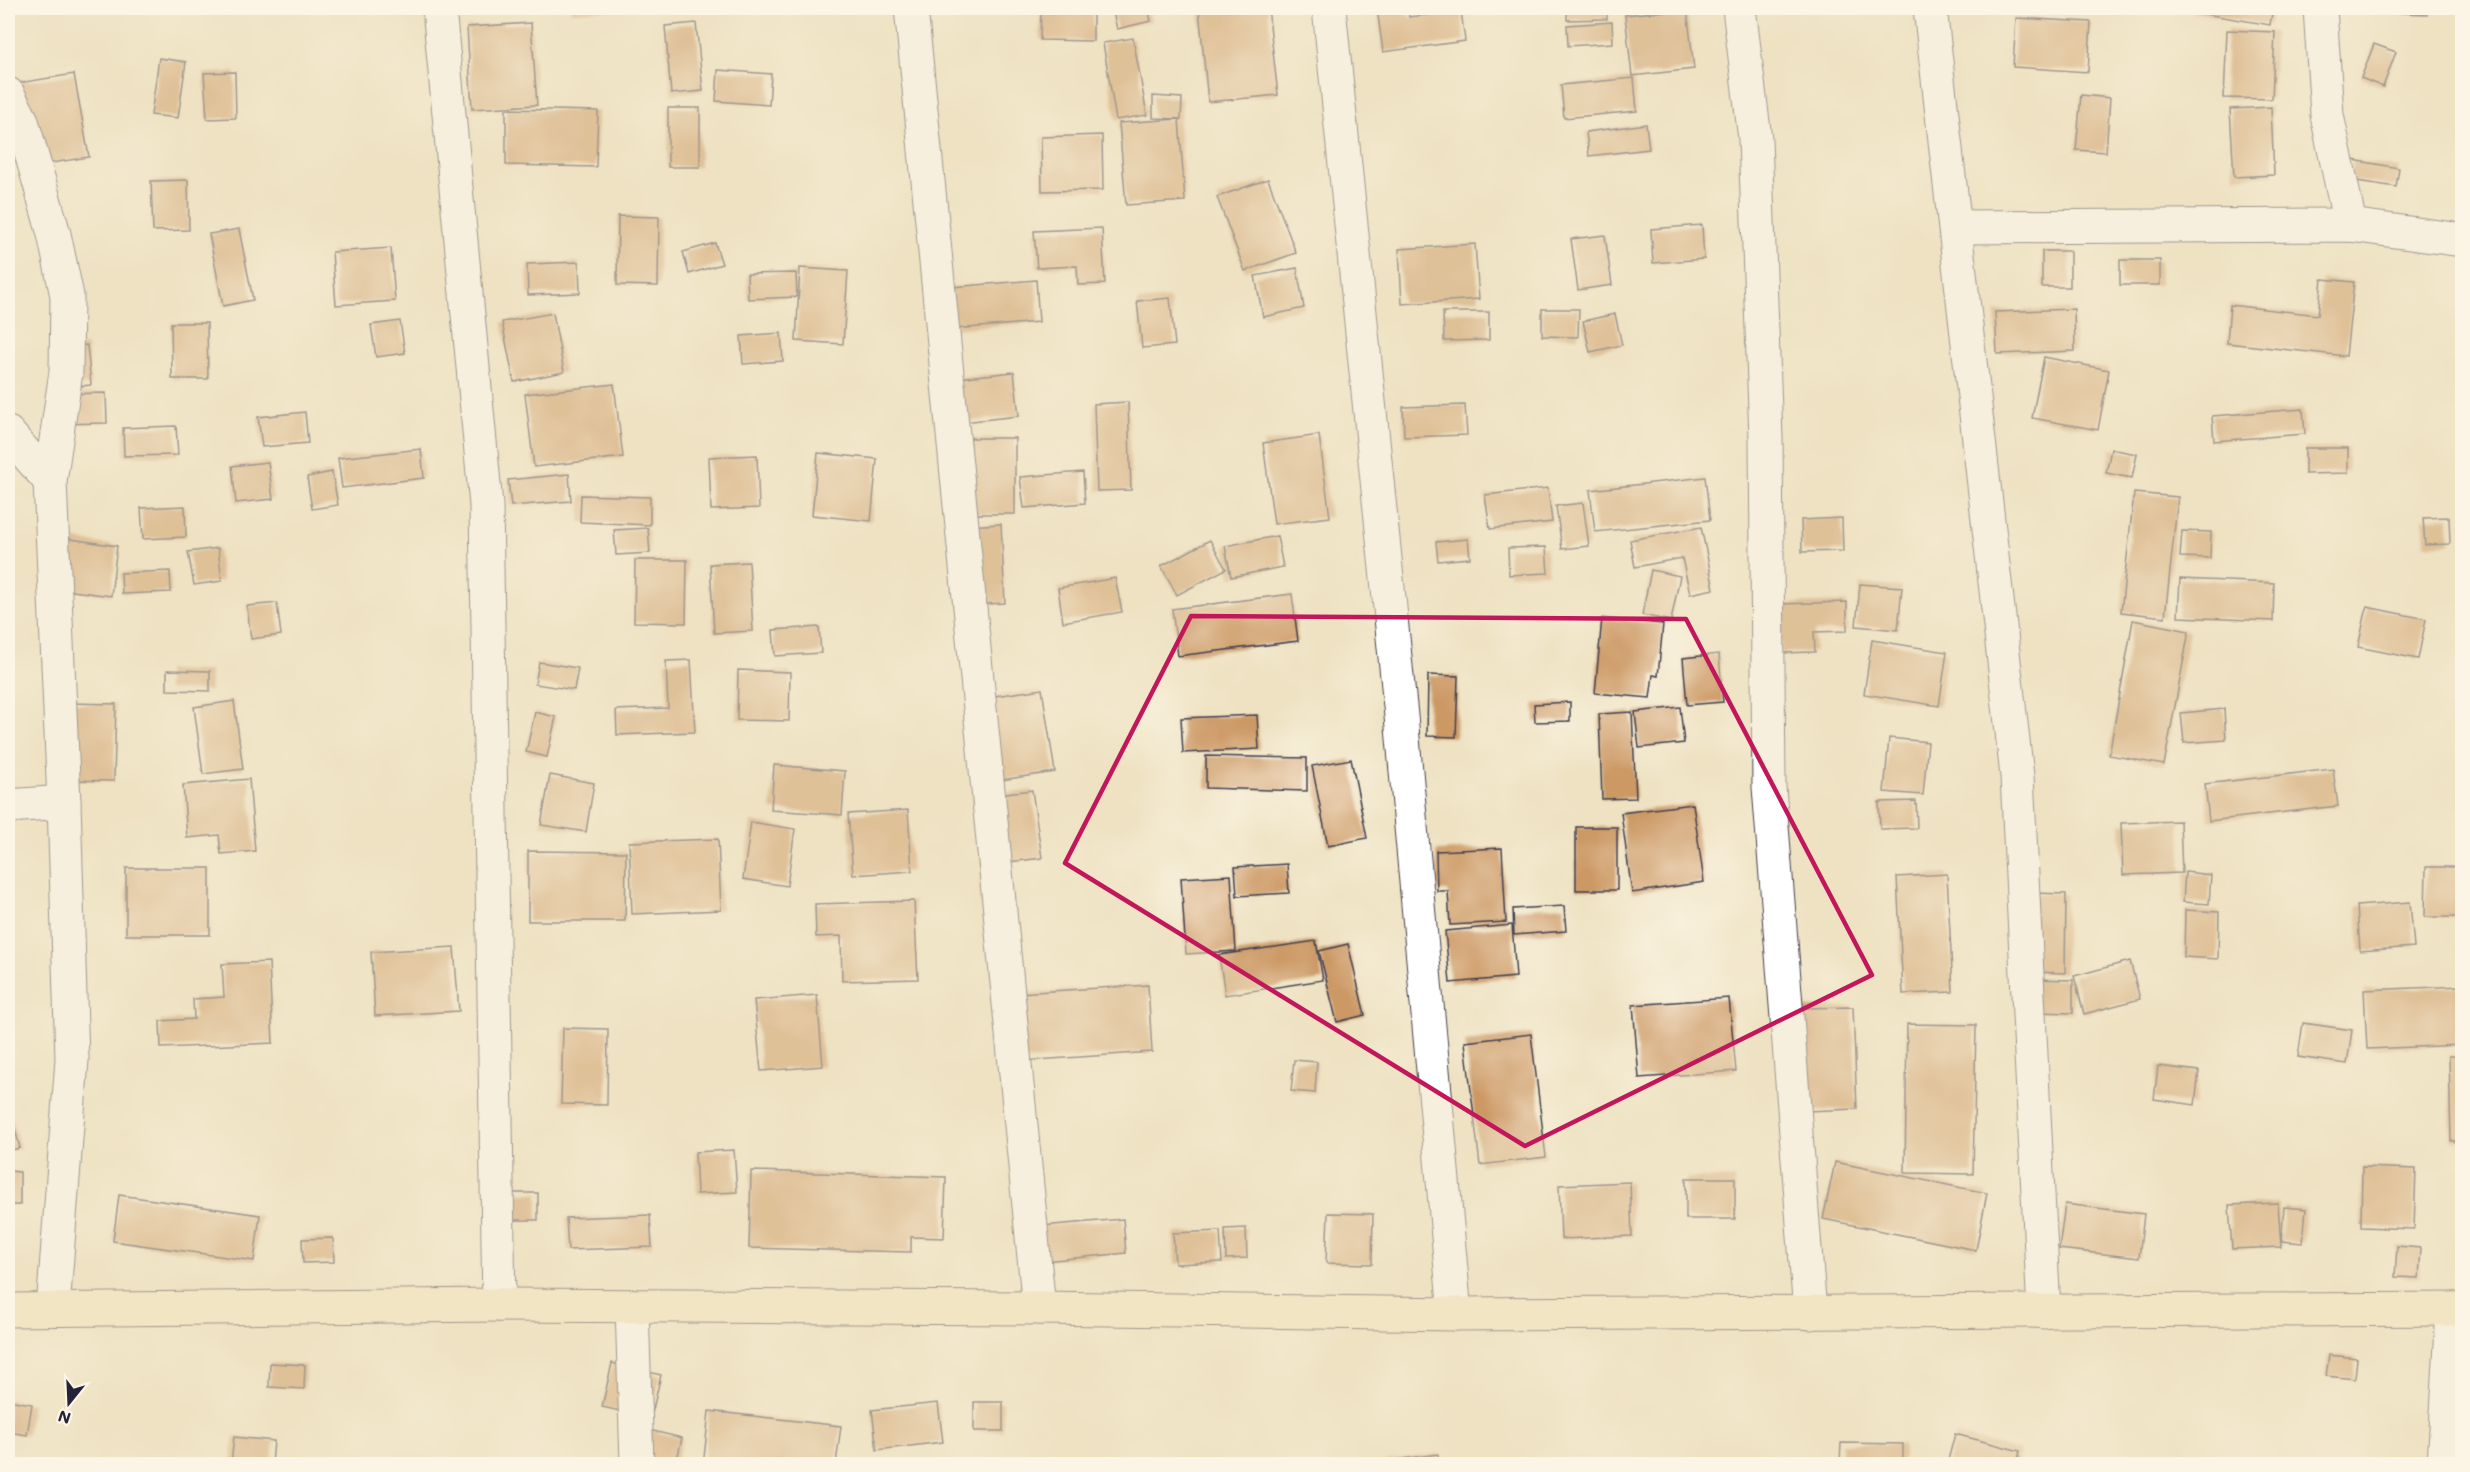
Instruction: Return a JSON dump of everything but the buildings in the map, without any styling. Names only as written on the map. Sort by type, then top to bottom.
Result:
[{"type":"main road","points":[[8,1310],[500,1305],[1039,1308],[1455,1314],[2458,1309]]},
{"type":"street","points":[[439,8],[486,505],[500,1305]]},
{"type":"street","points":[[911,8],[1039,1308]]},
{"type":"street","points":[[1329,8],[1401,716],[1455,1314]]},
{"type":"street","points":[[1739,8],[1755,139],[1766,438],[1769,787],[1810,1313]]},
{"type":"street","points":[[1930,8],[2017,776],[2044,1311]]},
{"type":"street","points":[[2320,8],[2327,115],[2350,225]]},
{"type":"street","points":[[8,94],[22,121],[54,234],[67,296],[66,372],[50,481],[64,802],[72,1060],[53,1310]]},
{"type":"street","points":[[1955,227],[2350,225],[2463,240]]},
{"type":"street","points":[[8,433],[50,481]]},
{"type":"street","points":[[8,806],[64,802]]},
{"type":"street","points":[[633,1306],[637,1464]]},
{"type":"street","points":[[2444,1464],[2458,1309]]},
{"type":"highlighted area","points":[[1191,616],[1686,619],[1872,975],[1525,1146],[1065,863]]}]
